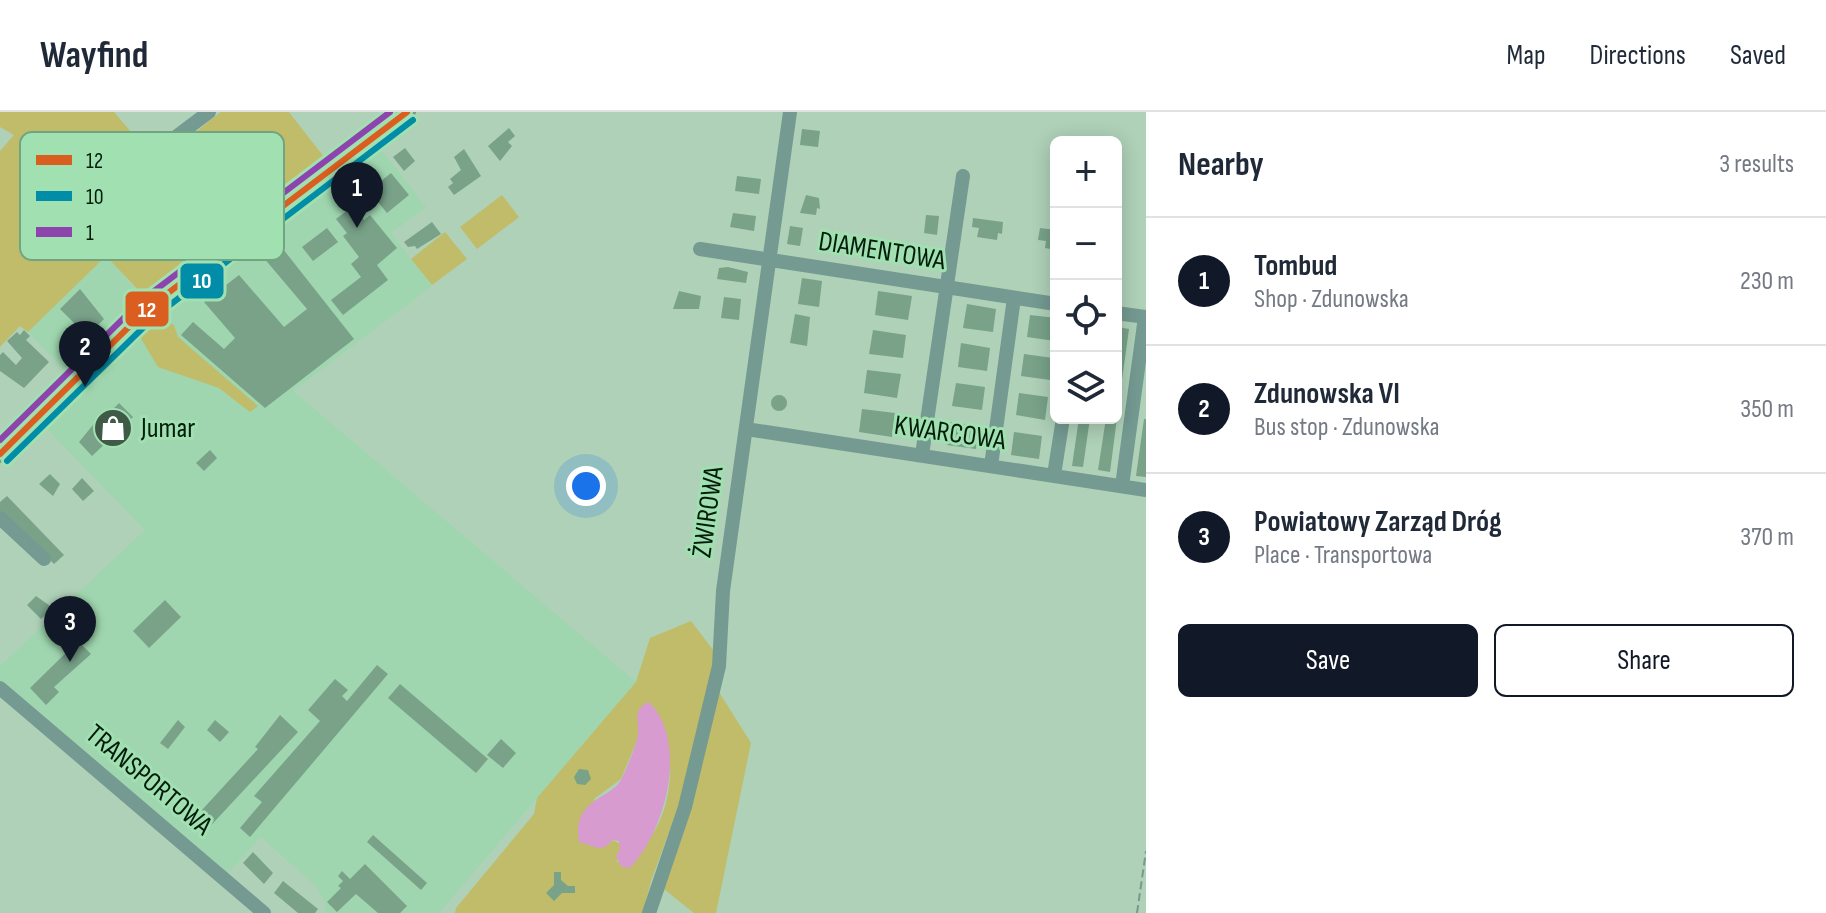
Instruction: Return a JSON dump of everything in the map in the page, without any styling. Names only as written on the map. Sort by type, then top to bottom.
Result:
[{"type":"main road","points":[[284,205],[407,112]]},
{"type":"main road","points":[[0,454],[118,335],[211,260]]},
{"type":"street","points":[[182,132],[209,112]]},
{"type":"street","name":"ŻWIROWA","points":[[649,913],[685,807],[719,666],[723,591],[790,112]]},
{"type":"street","points":[[922,455],[963,176]]},
{"type":"street","name":"DIAMENTOWA","points":[[700,249],[1050,303]]},
{"type":"street","points":[[991,466],[1014,298]]},
{"type":"street","points":[[1122,314],[1145,317],[1122,486]]},
{"type":"street","points":[[1054,475],[1062,424]]},
{"type":"street","name":"KWARCOWA","points":[[746,429],[1146,490]]},
{"type":"street","points":[[0,518],[44,559]]},
{"type":"street","name":"TRANSPORTOWA","points":[[0,688],[264,913]]},
{"type":"path","points":[[1137,913],[1146,851]]},
{"type":"shaded area","points":[[0,112],[114,112],[131,132],[20,132],[20,260],[102,260],[28,332],[20,326],[0,347],[0,151],[14,135],[0,127]]},
{"type":"shaded area","points":[[221,112],[289,112],[324,157],[284,187],[284,132],[197,132]]},
{"type":"shaded area","points":[[381,149],[426,207],[391,233],[432,286],[293,391],[636,682],[439,913],[325,913],[325,903],[318,888],[261,837],[226,876],[0,682],[0,666],[145,530],[46,428],[184,298],[234,260],[284,260],[284,222]]},
{"type":"shaded area","points":[[502,195],[519,217],[477,249],[460,227]]},
{"type":"shaded area","points":[[445,232],[467,259],[432,285],[411,259]]},
{"type":"shaded area","points":[[102,260],[111,260],[145,302],[69,375],[28,332]]},
{"type":"shaded area","points":[[110,260],[196,260],[145,297]]},
{"type":"shaded area","points":[[161,318],[174,325],[178,337],[258,406],[250,412],[219,388],[158,367],[140,337]]},
{"type":"shaded area","points":[[691,621],[717,655],[687,783],[651,881],[643,913],[455,913],[534,814],[537,798],[636,682],[650,638]],"holes":[[[652,705],[660,718],[669,749],[667,800],[652,834],[617,863],[621,844],[612,840],[609,844],[594,799],[621,779]]]},
{"type":"shaded area","points":[[719,692],[751,743],[716,913],[694,913],[660,886]]},
{"type":"shaded area","points":[[649,702],[661,719],[668,739],[668,786],[654,832],[643,852],[630,868],[622,867],[616,857],[620,849],[619,841],[612,840],[601,848],[593,847],[579,842],[578,828],[586,808],[621,780],[637,737],[638,711]]},
{"type":"building","points":[[509,128],[515,136],[508,142],[512,146],[500,161],[488,146]]},
{"type":"building","points":[[802,129],[820,131],[818,147],[800,145]]},
{"type":"building","points":[[405,148],[415,161],[404,171],[393,157]]},
{"type":"building","points":[[464,149],[481,176],[454,195],[448,187],[453,183],[450,179],[461,170],[454,157]]},
{"type":"building","points":[[391,173],[409,195],[387,213],[369,191]]},
{"type":"building","points":[[737,176],[761,179],[759,194],[735,191]]},
{"type":"building","points":[[806,195],[819,198],[820,209],[817,208],[816,215],[800,213]]},
{"type":"building","points":[[353,206],[364,220],[370,215],[397,248],[377,265],[388,280],[343,315],[331,300],[361,277],[351,264],[359,257],[343,236],[347,233],[336,219]]},
{"type":"building","points":[[733,213],[756,216],[754,231],[730,227]]},
{"type":"building","points":[[926,215],[939,216],[937,235],[924,233]]},
{"type":"building","points":[[973,218],[1003,222],[1002,234],[998,233],[997,240],[977,237],[979,228],[972,227]]},
{"type":"building","points":[[432,222],[441,234],[417,249],[415,246],[408,247],[404,242]]},
{"type":"building","points":[[790,226],[803,228],[800,246],[787,244]]},
{"type":"building","points":[[327,228],[338,242],[313,261],[302,247]]},
{"type":"building","points":[[1040,228],[1050,229],[1050,249],[1045,248],[1046,241],[1038,240]]},
{"type":"building","points":[[916,246],[934,249],[932,263],[914,260]]},
{"type":"building","points":[[284,250],[354,339],[265,408],[181,335],[193,322],[224,349],[235,338],[204,302],[239,275],[284,327],[307,309],[266,260],[284,260]]},
{"type":"building","points":[[719,268],[748,272],[746,283],[717,279]]},
{"type":"building","points":[[802,278],[822,281],[819,307],[798,304]]},
{"type":"building","points":[[80,289],[104,319],[87,336],[60,309]]},
{"type":"building","points":[[679,291],[701,296],[699,309],[673,309]]},
{"type":"building","points":[[878,291],[912,296],[908,320],[875,315]]},
{"type":"building","points":[[724,297],[741,299],[739,320],[721,318]]},
{"type":"building","points":[[967,304],[996,309],[993,332],[963,328]]},
{"type":"building","points":[[795,314],[810,317],[807,346],[790,343]]},
{"type":"building","points":[[1030,315],[1050,317],[1050,340],[1027,337]]},
{"type":"building","points":[[1122,328],[1129,329],[1122,380]]},
{"type":"building","points":[[24,330],[30,336],[26,340],[49,362],[24,388],[0,371],[0,355],[3,352],[16,365],[22,358],[7,341]]},
{"type":"building","points":[[873,330],[906,335],[903,358],[869,354]]},
{"type":"building","points":[[961,343],[990,348],[987,371],[958,367]]},
{"type":"building","points":[[1024,354],[1050,358],[1050,380],[1021,376]]},
{"type":"building","points":[[867,370],[901,374],[897,398],[864,393]]},
{"type":"building","points":[[956,383],[985,387],[982,410],[952,406]]},
{"type":"building","points":[[1019,393],[1048,397],[1045,420],[1016,415]]},
{"type":"building","points":[[776,395],[782,395],[787,403],[785,409],[776,411],[771,406],[771,400]]},
{"type":"building","points":[[119,403],[133,417],[92,456],[79,442],[102,414],[105,417]]},
{"type":"building","points":[[862,409],[895,413],[892,437],[859,432]]},
{"type":"building","points":[[1146,419],[1146,477],[1136,476]]},
{"type":"building","points":[[950,422],[980,426],[976,449],[947,445]]},
{"type":"building","points":[[1078,424],[1089,424],[1083,467],[1072,466]]},
{"type":"building","points":[[1105,424],[1116,424],[1110,472],[1098,470]]},
{"type":"building","points":[[1014,432],[1042,436],[1039,459],[1011,455]]},
{"type":"building","points":[[210,450],[217,458],[204,471],[196,463]]},
{"type":"building","points":[[50,474],[60,484],[53,496],[39,484]]},
{"type":"building","points":[[82,478],[94,491],[83,501],[72,489]]},
{"type":"building","points":[[7,496],[64,555],[54,564],[0,511],[0,502]]},
{"type":"building","points":[[36,596],[53,608],[41,619],[27,605]]},
{"type":"building","points":[[165,600],[181,617],[149,648],[133,631]]},
{"type":"building","points":[[78,641],[91,654],[54,687],[59,692],[46,705],[30,688]]},
{"type":"building","points":[[377,665],[388,674],[250,837],[240,828],[262,802],[254,796],[320,721],[308,710],[335,679],[348,690],[342,696],[347,701]]},
{"type":"building","points":[[400,684],[488,759],[476,773],[388,698]]},
{"type":"building","points":[[280,715],[298,732],[203,834],[190,823],[258,749],[255,747]]},
{"type":"building","points":[[178,720],[185,727],[168,749],[160,743]]},
{"type":"building","points":[[215,720],[229,732],[220,742],[207,730]]},
{"type":"building","points":[[501,739],[516,753],[503,768],[487,755]]},
{"type":"building","points":[[579,769],[588,770],[591,779],[585,785],[577,784],[574,777]]},
{"type":"building","points":[[373,835],[427,883],[421,890],[367,842]]},
{"type":"building","points":[[253,852],[273,873],[264,884],[243,863]]},
{"type":"building","points":[[365,864],[407,906],[400,913],[378,913],[356,894],[337,912],[327,902],[341,888],[338,886],[343,881],[338,876],[342,871],[350,879]]},
{"type":"building","points":[[554,872],[561,872],[561,880],[568,886],[575,886],[575,893],[562,893],[554,901],[546,893],[554,885]]},
{"type":"building","points":[[283,881],[318,909],[315,913],[298,913],[274,893]]},
{"type":"transit line","name":"1","points":[[284,192],[390,112]]},
{"type":"transit line","name":"12","points":[[284,205],[407,112]]},
{"type":"transit line","name":"10","points":[[284,218],[413,120]]},
{"type":"transit line","name":"1","points":[[0,440],[141,301],[195,260]]},
{"type":"transit line","name":"12","points":[[0,454],[147,309],[212,260]]},
{"type":"transit line","name":"10","points":[[7,461],[154,317],[229,260]]},
{"type":"place","name":"Tombud","points":[[357,228]]},
{"type":"place","name":"Zdunowska VI","points":[[85,387]]},
{"type":"place","name":"Jumar","points":[[113,428]]},
{"type":"place","name":"Powiatowy Zarząd Dróg","points":[[70,662]]}]
